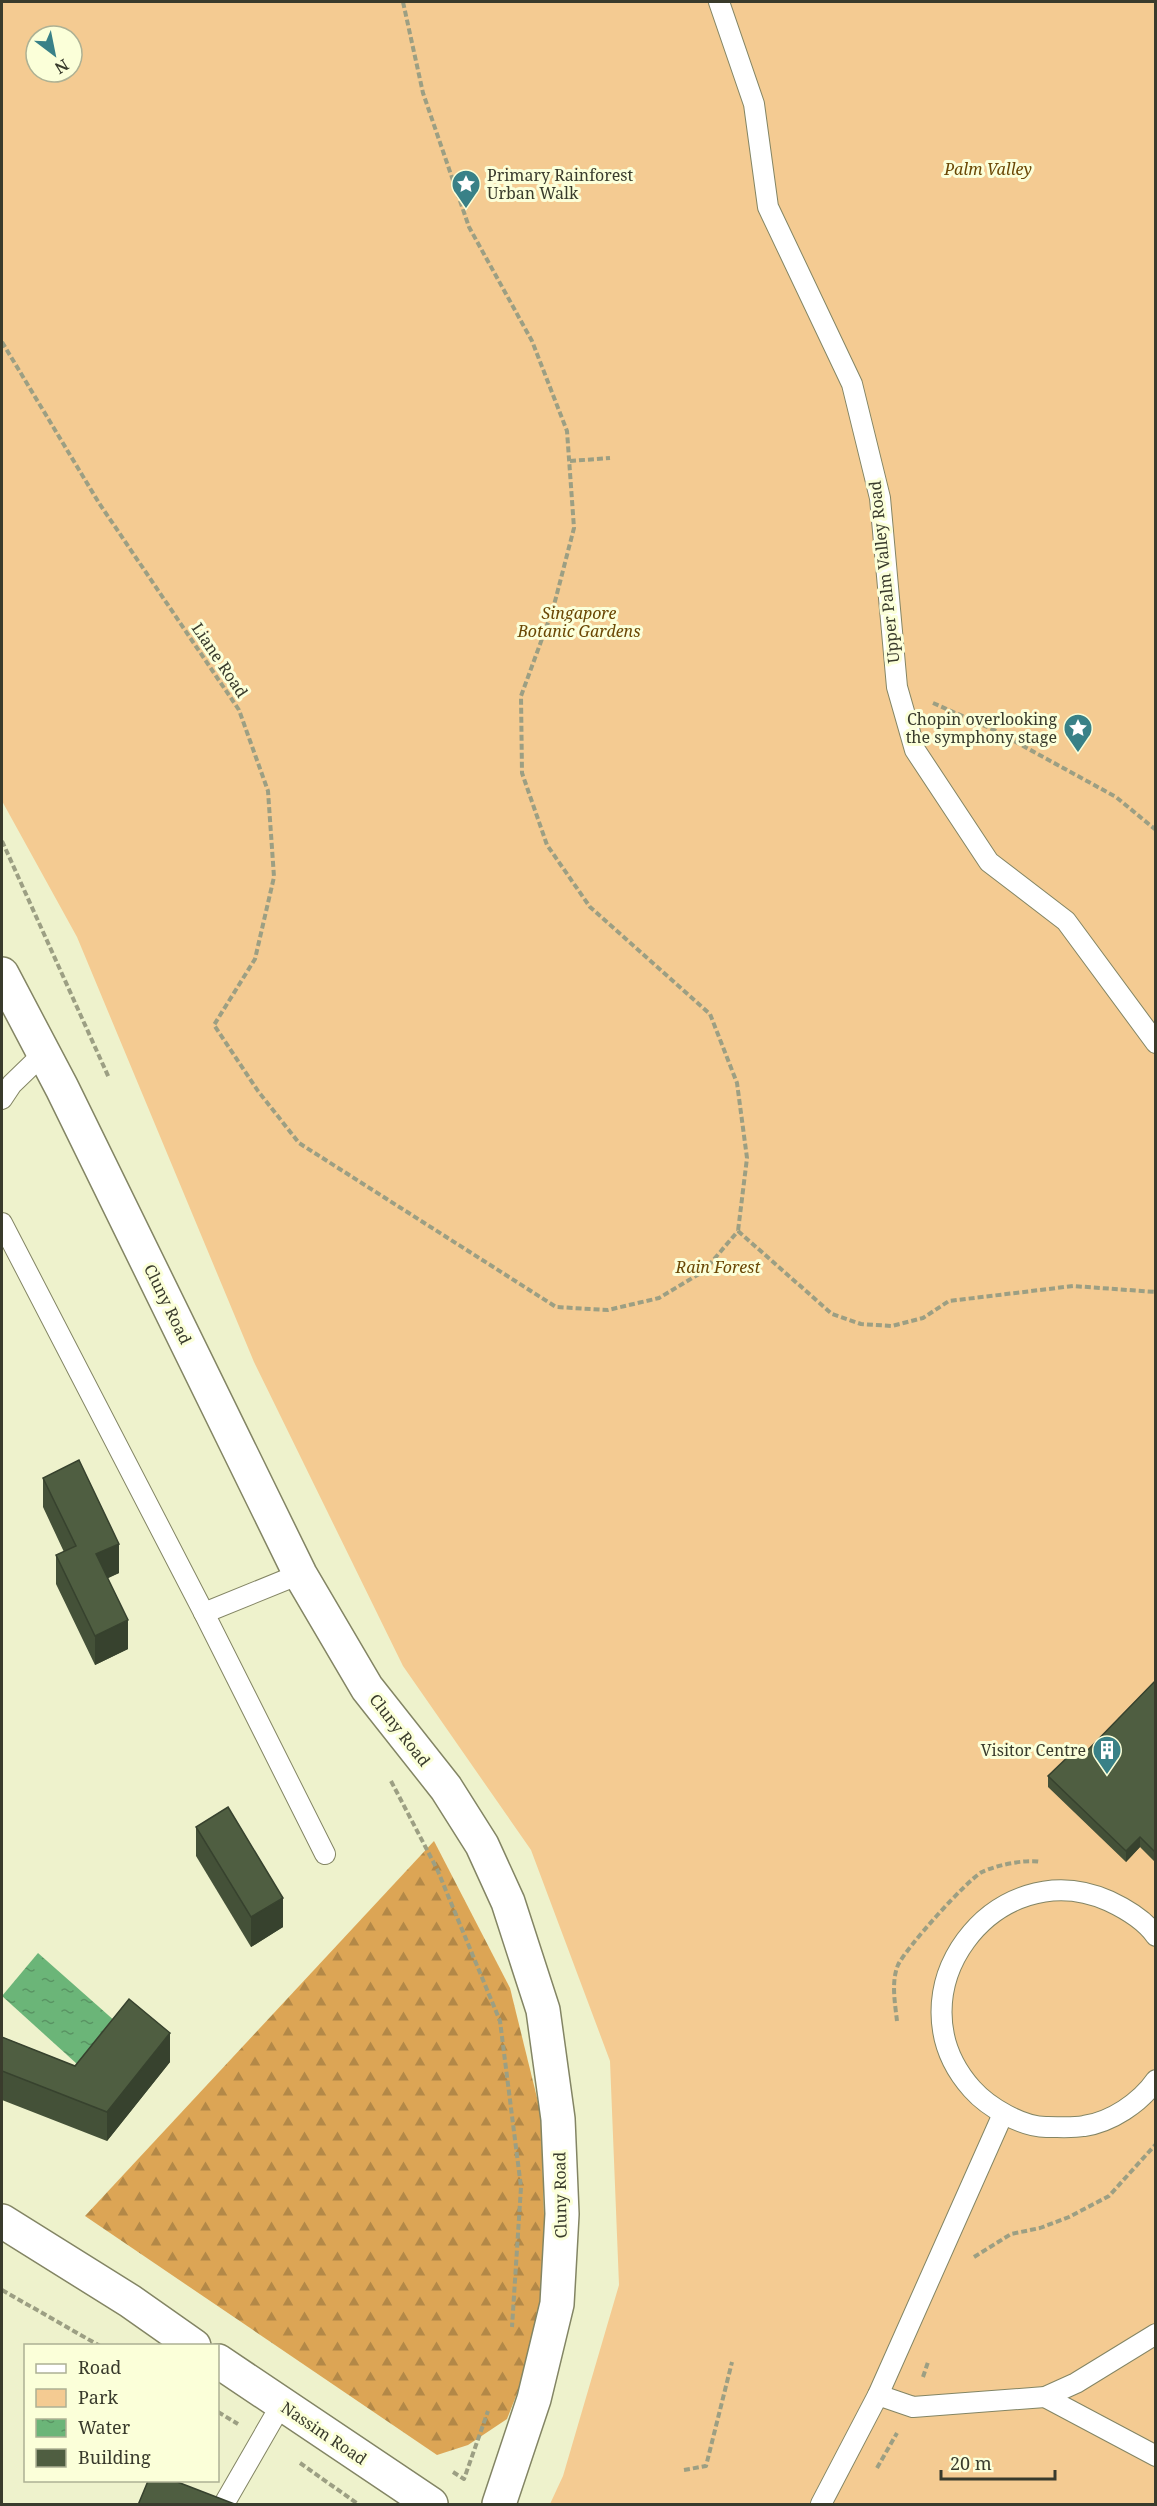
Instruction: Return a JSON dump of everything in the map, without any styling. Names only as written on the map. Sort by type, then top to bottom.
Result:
[{"type":"street","name":"Cluny Road","points":[[2,974],[9,1005],[43,1054],[300,1574],[367,1688],[446,1788],[482,1845],[508,1902],[543,2010],[558,2119],[562,2214],[557,2304],[534,2399],[499,2505]]},
{"type":"street","points":[[2,2221],[130,2301],[192,2344]]},
{"type":"street","name":"Nassim Road","points":[[219,2362],[431,2505]]},
{"type":"lane","name":"Upper Palm Valley Road","points":[[719,2],[754,104],[768,207],[852,384],[880,498],[897,687],[915,750],[989,862],[1066,921],[1155,1043]]},
{"type":"lane","points":[[2,1099],[12,1084],[43,1054]]},
{"type":"lane","points":[[2,1223],[204,1613],[325,1854]]},
{"type":"lane","points":[[204,1613],[300,1574]]},
{"type":"lane","points":[[1155,1936],[1127,1909],[1091,1893],[1052,1890],[1012,1900],[971,1930],[946,1975],[941,2002],[943,2029],[950,2055],[963,2079],[981,2099],[1003,2114],[1043,2127],[1085,2126],[1125,2111],[1155,2080]]},
{"type":"lane","points":[[821,2505],[878,2395],[1003,2114]]},
{"type":"lane","points":[[878,2395],[913,2407],[1044,2397],[1076,2383],[1155,2334]]},
{"type":"lane","points":[[1044,2397],[1155,2457]]},
{"type":"lane","points":[[224,2505],[281,2405]]},
{"type":"path","points":[[403,2],[423,93],[469,227],[532,341],[567,431],[574,528],[553,609],[521,696],[522,772],[547,845],[590,908],[710,1014],[737,1083],[747,1158],[738,1232],[832,1314],[861,1324],[892,1326],[922,1318],[949,1301],[1073,1286],[1155,1292]]},
{"type":"path","name":"Liane Road","points":[[2,342],[99,503],[240,710],[268,791],[274,877],[255,958],[214,1025],[258,1091],[299,1143],[556,1307],[608,1310],[659,1298],[704,1271],[738,1232]]},
{"type":"path","points":[[570,461],[610,458]]},
{"type":"path","points":[[897,687],[994,730],[1116,797],[1155,830]]},
{"type":"path","points":[[2,841],[109,1078]]},
{"type":"path","points":[[388,1776],[437,1869],[500,2021],[521,2187],[511,2339]]},
{"type":"path","points":[[971,2259],[1011,2234],[1040,2228],[1069,2217],[1109,2196],[1155,2144]]},
{"type":"path","points":[[2,2290],[96,2344]]},
{"type":"path","points":[[872,2475],[913,2407],[931,2353]]},
{"type":"path","points":[[684,2470],[706,2466],[732,2362]]},
{"type":"path","points":[[464,2479],[491,2404]]},
{"type":"green space","name":"Singapore Botanic Gardens","points":[[2,2],[1155,2],[1155,2504],[550,2504],[563,2476],[619,2285],[610,2061],[531,1850],[403,1666],[254,1362],[77,937],[2,801]]},
{"type":"green space","points":[[434,1841],[510,1988],[541,2114],[547,2317],[507,2419],[468,2445],[437,2455],[85,2216]]},
{"type":"water","points":[[38,1953],[116,2022],[77,2064],[2,1996]]},
{"type":"building","points":[[79,1460],[119,1544],[96,1554],[128,1620],[95,1636],[56,1555],[76,1546],[43,1478]]},
{"type":"building","name":"Visitor Centre","points":[[1155,1681],[1155,1852],[1140,1837],[1126,1851],[1048,1776],[1075,1750],[1082,1756]]},
{"type":"building","points":[[228,1807],[283,1898],[251,1917],[196,1827]]},
{"type":"building","points":[[129,1999],[170,2033],[107,2112],[2,2071],[2,2037],[75,2066]]},
{"type":"building","points":[[148,2482],[178,2482],[237,2505],[138,2505]]},
{"type":"place","name":"Primary Rainforest Urban Walk","points":[[466,210]]},
{"type":"place","name":"Chopin overlooking the symphony stage","points":[[1078,754]]},
{"type":"place","name":"Visitor Centre","points":[[1107,1776]]},
{"type":"park label","name":"Palm Valley","points":[[988,169]]},
{"type":"park label","name":"Rain Forest","points":[[718,1267]]}]
